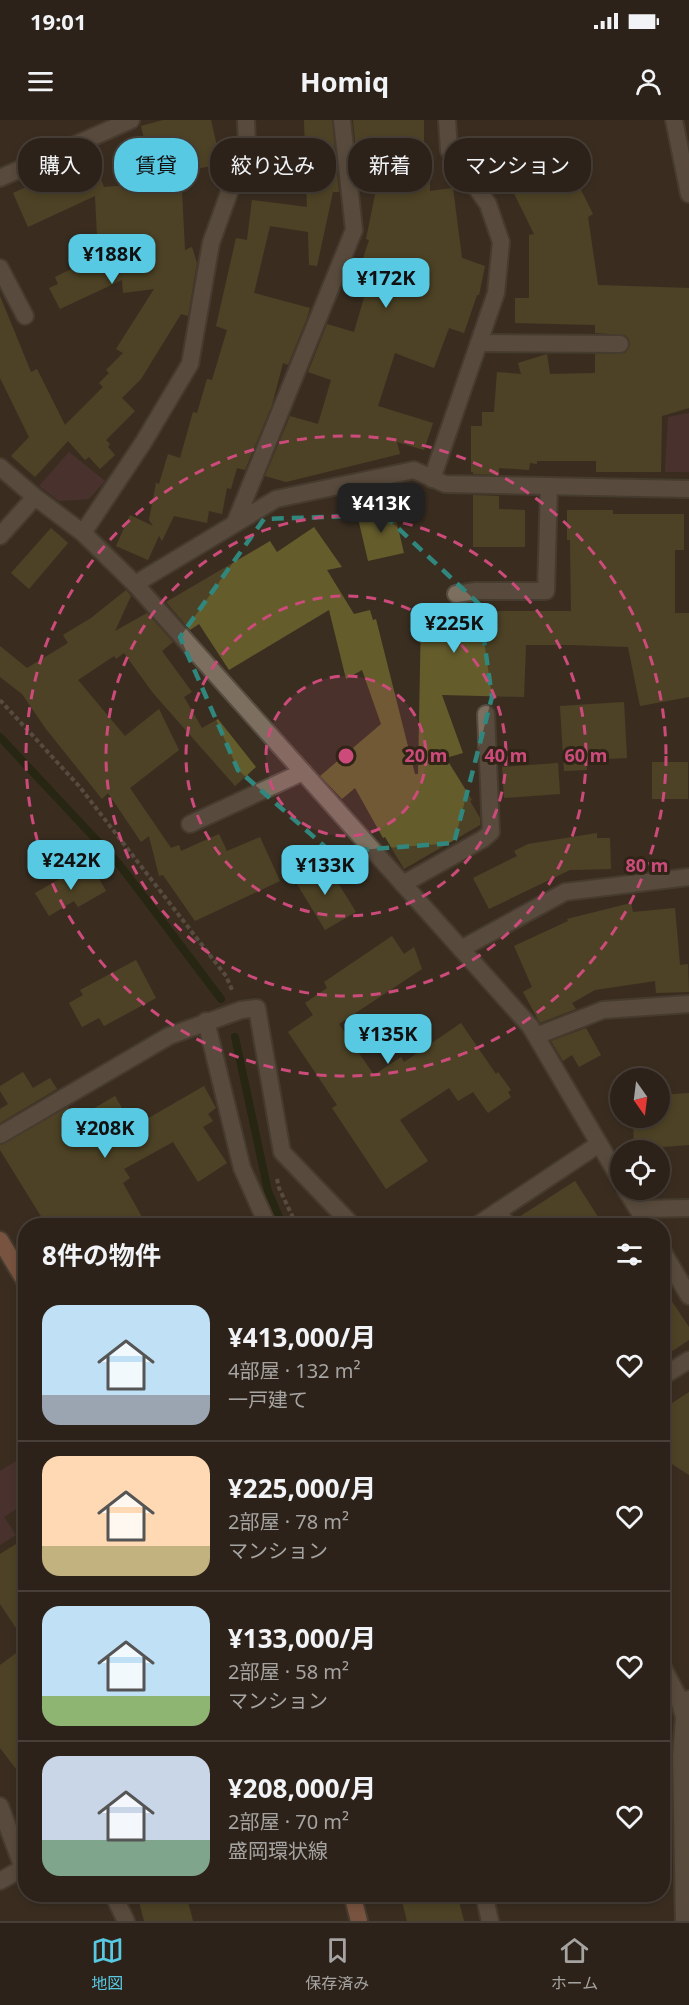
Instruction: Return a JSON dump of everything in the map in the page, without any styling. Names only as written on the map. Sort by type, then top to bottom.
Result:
[{"type":"main road","points":[[0,1240],[18,1270]]},
{"type":"main road","points":[[354,1902],[359,1921]]},
{"type":"street","points":[[0,178],[114,123],[131,120]]},
{"type":"street","points":[[83,533],[143,443],[190,364],[211,243],[247,143],[246,120]]},
{"type":"street","points":[[235,523],[354,230],[342,120]]},
{"type":"street","points":[[432,479],[496,293],[501,242],[488,204],[449,150],[447,120]]},
{"type":"street","points":[[674,120],[689,194]]},
{"type":"street","points":[[0,268],[25,316]]},
{"type":"street","points":[[479,343],[620,344]]},
{"type":"street","points":[[0,467],[83,533],[135,584],[530,1026],[610,1162]]},
{"type":"street","points":[[135,584],[276,499],[414,470],[445,484],[689,489]]},
{"type":"street","points":[[456,594],[476,591],[546,591],[549,486]]},
{"type":"street","points":[[0,536],[35,497]]},
{"type":"street","points":[[403,884],[483,838],[491,831],[486,714]]},
{"type":"street","points":[[190,824],[303,772]]},
{"type":"street","points":[[461,949],[565,892],[689,878]]},
{"type":"street","points":[[536,1036],[603,1010],[689,1004]]},
{"type":"street","points":[[0,1135],[169,1036],[206,1021],[241,1010],[257,1008],[282,1152],[345,1218]]},
{"type":"street","points":[[206,1021],[242,1168],[264,1218]]},
{"type":"street","points":[[488,1218],[599,1144]]},
{"type":"street","points":[[632,1200],[643,1218]]},
{"type":"street","points":[[638,1209],[689,1208]]},
{"type":"street","points":[[498,1211],[503,1218]]},
{"type":"street","points":[[670,1264],[689,1296]]},
{"type":"street","points":[[670,1372],[689,1360]]},
{"type":"street","points":[[670,1681],[678,1696],[684,1717]]},
{"type":"street","points":[[684,1921],[681,1756],[684,1717],[689,1699]]},
{"type":"street","points":[[0,1806],[18,1852]]},
{"type":"street","points":[[0,1881],[18,1871]]},
{"type":"street","points":[[117,1902],[126,1921]]},
{"type":"street","points":[[486,1902],[490,1921]]},
{"type":"path","points":[[0,700],[79,786],[226,976],[241,1010]]},
{"type":"highlighted area","points":[[384,515],[479,604],[492,697],[454,843],[331,852],[238,770],[180,637],[264,519]]},
{"type":"shaded area","points":[[689,413],[689,472],[665,472],[668,417]]},
{"type":"shaded area","points":[[69,452],[105,481],[89,499],[59,501],[39,486]]},
{"type":"shaded area","points":[[18,1460],[18,1508],[4,1517],[16,1535],[0,1545],[0,1471]]},
{"type":"building","points":[[163,120],[211,120],[215,138],[210,138],[210,166],[198,169],[198,138],[144,138],[141,126]]},
{"type":"building","points":[[304,120],[332,120],[334,138],[305,138]]},
{"type":"building","points":[[353,120],[424,120],[424,138],[355,138]]},
{"type":"building","points":[[336,161],[339,192],[336,192]]},
{"type":"building","points":[[102,182],[104,187],[114,186],[114,192],[182,192],[185,250],[192,247],[197,263],[188,316],[181,314],[141,379],[122,398],[135,411],[106,440],[110,444],[108,447],[115,455],[100,469],[89,457],[85,460],[68,441],[35,477],[11,456],[29,437],[0,378],[0,296],[31,372],[37,369],[65,425],[103,387],[99,383],[109,373],[106,370],[123,353],[116,349],[154,289],[123,293],[122,280],[60,309],[49,288],[58,284],[55,277],[98,256],[95,196],[28,227],[13,193],[18,191],[102,192]]},
{"type":"building","points":[[444,189],[444,192],[454,192],[462,258],[485,266],[479,295],[477,295],[464,333],[449,328],[434,368],[395,353],[378,406],[433,423],[424,450],[397,442],[400,454],[286,482],[265,476],[290,416],[318,424],[331,380],[308,372],[327,324],[354,332],[368,284],[356,281],[369,240],[366,239],[376,192],[432,192]]},
{"type":"building","points":[[306,192],[333,192],[317,266],[309,265],[308,232],[270,226],[254,293],[310,308],[288,365],[283,363],[272,405],[245,470],[237,468],[231,489],[227,488],[222,514],[209,511],[207,523],[174,516],[162,541],[159,536],[148,560],[116,546],[130,515],[153,526],[149,520],[156,483],[159,484],[168,454],[180,458],[193,412],[197,413],[207,379],[212,380],[227,330],[216,326],[236,238],[247,240],[252,200],[307,207]]},
{"type":"building","points":[[513,192],[582,192],[593,214],[588,217],[598,285],[689,288],[689,408],[662,416],[661,472],[596,472],[596,461],[537,461],[537,464],[530,463],[529,470],[499,468],[499,475],[471,472],[471,426],[482,426],[482,412],[494,412],[497,372],[521,374],[518,363],[547,354],[550,374],[595,373],[595,354],[625,353],[630,345],[625,335],[595,333],[595,325],[515,323],[515,298],[529,298],[529,235],[534,234]]},
{"type":"building","points":[[473,495],[499,496],[499,509],[525,510],[525,547],[473,547]]},
{"type":"building","points":[[393,506],[404,553],[368,561],[357,514]]},
{"type":"building","points":[[567,510],[613,510],[613,514],[684,514],[684,550],[675,550],[675,613],[689,613],[689,697],[640,706],[628,647],[572,645],[526,645],[524,697],[442,695],[463,753],[446,758],[472,800],[470,801],[480,818],[480,825],[404,869],[385,837],[383,838],[355,788],[342,799],[320,776],[381,724],[362,670],[346,679],[329,610],[229,670],[199,624],[190,630],[166,602],[270,541],[277,552],[314,527],[342,567],[327,570],[354,614],[370,610],[373,620],[376,619],[415,774],[418,774],[421,614],[483,615],[483,611],[571,611],[570,540],[567,540]]},
{"type":"building","points":[[51,528],[68,543],[29,589],[11,573]]},
{"type":"building","points":[[126,590],[131,596],[115,631],[147,613],[173,642],[162,651],[192,692],[184,697],[202,728],[218,719],[256,767],[235,786],[153,693],[124,653],[116,659],[114,656],[78,680],[125,736],[159,709],[179,750],[130,788],[171,848],[179,845],[181,851],[219,834],[227,851],[260,837],[280,881],[195,921],[163,875],[159,876],[149,836],[141,842],[108,793],[102,799],[46,729],[22,694],[0,677],[0,646],[27,668],[68,643],[63,635],[91,618]]},
{"type":"building","points":[[624,702],[627,758],[586,760],[587,770],[564,771],[560,706]]},
{"type":"building","points":[[652,762],[688,762],[688,799],[652,799]]},
{"type":"building","points":[[558,763],[560,794],[504,798],[502,767]]},
{"type":"building","points":[[597,833],[597,838],[610,838],[611,869],[570,870],[489,909],[473,878],[517,856],[514,851],[528,844]]},
{"type":"building","points":[[325,862],[356,912],[325,930],[295,881]]},
{"type":"building","points":[[91,865],[106,891],[78,907],[74,901],[49,916],[35,893]]},
{"type":"building","points":[[631,903],[633,912],[675,908],[680,965],[688,964],[689,992],[656,993],[655,981],[595,990],[572,1003],[576,1009],[540,1023],[523,992],[532,987],[514,946],[568,921],[567,919]]},
{"type":"building","points":[[392,936],[404,954],[414,947],[422,969],[339,1024],[374,1075],[401,1057],[404,1062],[461,1023],[496,1074],[498,1072],[511,1090],[508,1092],[511,1097],[488,1113],[473,1092],[458,1101],[449,1088],[400,1120],[428,1161],[386,1189],[332,1108],[337,1105],[288,1032],[313,1015],[305,1003],[327,988],[324,982]]},
{"type":"building","points":[[136,960],[156,998],[104,1026],[99,1018],[82,1027],[69,1003],[83,995],[80,990]]},
{"type":"building","points":[[586,1028],[601,1055],[579,1067],[572,1055],[563,1061],[551,1041]]},
{"type":"building","points":[[23,1072],[33,1088],[50,1078],[57,1089],[0,1123],[0,1109],[8,1104],[0,1091],[0,1086]]},
{"type":"building","points":[[204,1086],[216,1108],[208,1114],[213,1121],[203,1127],[227,1163],[198,1182],[173,1142],[124,1169],[130,1178],[123,1183],[143,1218],[42,1218],[0,1150],[0,1145],[68,1107],[72,1113],[77,1110],[81,1116],[115,1096],[133,1127]]},
{"type":"building","points":[[689,1093],[689,1145],[670,1146],[670,1140],[634,1140],[633,1128],[670,1128],[670,1094]]},
{"type":"building","points":[[575,1181],[599,1218],[518,1218]]},
{"type":"building","points":[[670,1298],[689,1327],[689,1340],[670,1352]]},
{"type":"building","points":[[689,1392],[689,1475],[670,1461],[670,1404]]},
{"type":"building","points":[[16,1544],[18,1547],[18,1631],[0,1604],[0,1554]]},
{"type":"building","points":[[18,1652],[18,1772],[0,1748],[0,1665]]},
{"type":"building","points":[[139,1902],[188,1902],[193,1921],[144,1921]]},
{"type":"building","points":[[402,1902],[459,1902],[464,1921],[407,1921]]},
{"type":"waterway","points":[[0,737],[119,864],[221,999]]},
{"type":"waterway","points":[[235,1037],[268,1191],[280,1218]]}]
